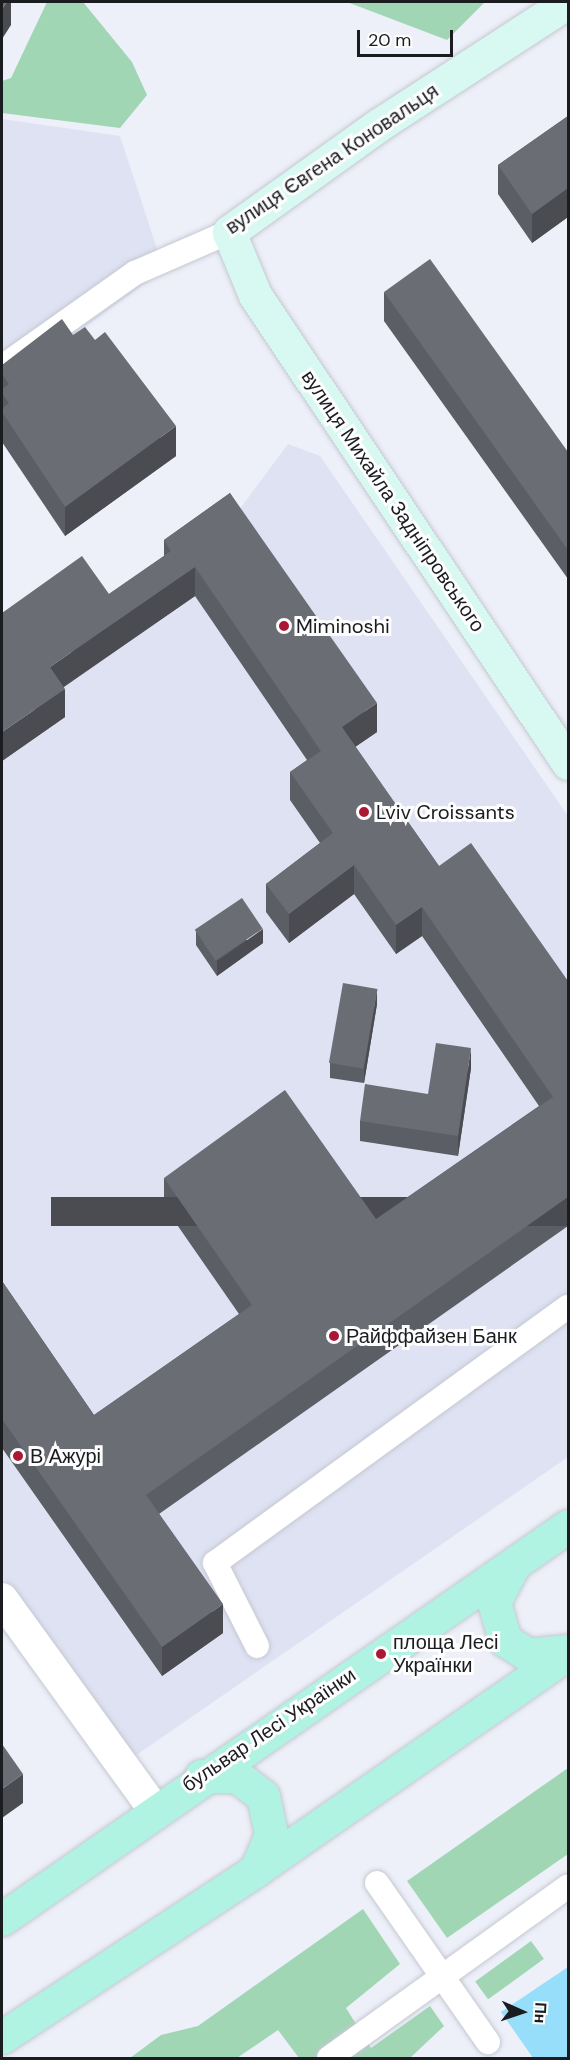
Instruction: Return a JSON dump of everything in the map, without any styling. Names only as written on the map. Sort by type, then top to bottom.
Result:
[{"type":"main road","name":"вулиця Євгена Коновальця","points":[[229,232],[380,124],[568,2]]},
{"type":"main road","name":"вулиця Михайла Задніпровського","points":[[229,232],[255,295],[568,763]]},
{"type":"main road","name":"бульвар Лесі Українки","points":[[2,1919],[201,1776],[568,1526]]},
{"type":"main road","points":[[516,1562],[498,1588],[498,1628],[528,1655],[568,1652]]},
{"type":"main road","points":[[2,2037],[256,1870],[568,1652]]},
{"type":"main road","points":[[201,1776],[237,1776],[263,1796],[271,1835],[256,1870]]},
{"type":"street","name":"вулиця Євгена Коновальця","points":[[2,367],[135,273],[229,232]]},
{"type":"street","points":[[257,1646],[214,1563],[568,1307]]},
{"type":"street","points":[[2,1599],[154,1809]]},
{"type":"street","points":[[377,1883],[488,2042]]},
{"type":"street","points":[[329,2058],[568,1886]]},
{"type":"shaded area","points":[[2,119],[120,136],[164,270],[2,387]]},
{"type":"shaded area","points":[[288,444],[320,456],[568,816],[568,1457],[135,1756],[123,1750],[2,1576],[2,642],[108,623],[230,522]]},
{"type":"green space","points":[[47,2],[83,2],[132,62],[147,95],[120,128],[2,113],[2,81],[11,78]]},
{"type":"green space","points":[[347,2],[485,2],[447,40]]},
{"type":"green space","points":[[568,1768],[568,1854],[447,1938],[407,1881]]},
{"type":"green space","points":[[363,1909],[400,1964],[346,2008],[371,2048],[430,2006],[444,2026],[410,2058],[299,2058],[278,2030],[237,2058],[130,2058],[161,2035],[198,2026]]},
{"type":"green space","points":[[531,1941],[544,1959],[488,1999],[475,1982]]},
{"type":"water","points":[[568,1967],[568,2058],[533,2058],[501,2012]]},
{"type":"building","points":[[568,116],[568,188],[532,214],[498,165]]},
{"type":"building","points":[[430,259],[568,452],[568,550],[384,292]]},
{"type":"building","points":[[62,319],[73,335],[85,327],[95,340],[105,332],[176,426],[65,507],[2,412],[2,409],[9,403],[2,389],[9,384],[2,374],[2,365]]},
{"type":"building","points":[[230,493],[377,703],[342,727],[439,866],[471,843],[568,981],[568,1197],[146,1495],[223,1604],[162,1647],[2,1419],[2,1281],[94,1415],[252,1305],[164,1178],[285,1090],[376,1219],[553,1097],[422,907],[396,925],[354,865],[289,914],[266,884],[333,833],[290,772],[321,751],[195,567],[50,667],[65,689],[2,732],[2,613],[82,556],[109,594],[171,551],[164,540]]},
{"type":"building","points":[[242,898],[263,929],[215,961],[195,930]]},
{"type":"building","points":[[343,983],[377,989],[363,1069],[329,1063]]},
{"type":"building","points":[[436,1043],[471,1048],[458,1136],[360,1121],[365,1084],[428,1094]]},
{"type":"building","points":[[2,1744],[23,1774],[2,1789]]},
{"type":"place","name":"Miminoshi","points":[[284,626]]},
{"type":"place","name":"Lviv Croissants","points":[[364,812]]},
{"type":"place","name":"Райффайзен Банк","points":[[334,1336]]},
{"type":"place","name":"В Ажурі","points":[[18,1456]]},
{"type":"place","name":"площа Лесі Українки","points":[[381,1654]]}]
